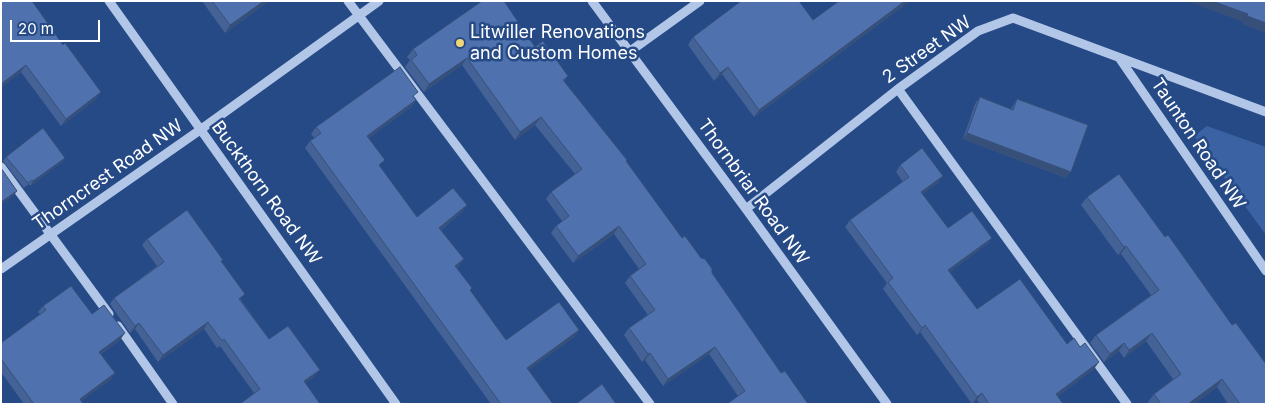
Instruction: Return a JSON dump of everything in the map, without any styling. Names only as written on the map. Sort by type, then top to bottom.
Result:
[{"type":"street","name":"Buckthorn Road NW","points":[[109,1],[396,404]]},
{"type":"street","points":[[348,1],[650,404]]},
{"type":"street","name":"Thorncrest Road NW","points":[[1,269],[200,130],[379,1]]},
{"type":"street","name":"Thornbriar Road NW","points":[[592,1],[888,404]]},
{"type":"street","points":[[629,52],[700,1]]},
{"type":"street","name":"2 Street NW","points":[[746,209],[898,89],[978,30],[1013,18],[1266,112]]},
{"type":"street","name":"Taunton Road NW","points":[[1120,59],[1266,271]]},
{"type":"street","points":[[898,89],[1127,404]]},
{"type":"street","points":[[1,167],[52,234],[173,404]]},
{"type":"shaded area","points":[[1207,126],[1266,147],[1266,235],[1194,136]]},
{"type":"building","points":[[1,1],[32,1],[63,45],[65,43],[101,92],[66,119],[26,65],[1,84]]},
{"type":"building","points":[[212,1],[264,1],[230,25]]},
{"type":"building","points":[[482,1],[504,1],[535,47],[543,41],[568,76],[563,80],[627,160],[682,238],[685,236],[701,258],[705,259],[712,269],[712,273],[781,373],[785,371],[808,404],[727,404],[745,391],[715,347],[668,379],[629,328],[655,310],[630,276],[646,264],[619,226],[578,256],[556,226],[569,216],[551,192],[582,169],[541,117],[520,132],[467,58],[429,84],[411,60],[417,55],[413,49]]},
{"type":"building","points":[[741,1],[799,1],[813,20],[839,1],[905,1],[759,110],[728,67],[720,73],[693,37]]},
{"type":"building","points":[[1212,1],[1266,1],[1266,23],[1247,16],[1248,14]]},
{"type":"building","points":[[400,67],[418,92],[413,96],[416,100],[367,136],[385,160],[379,165],[417,217],[453,188],[467,205],[439,228],[464,259],[455,266],[472,288],[470,290],[506,340],[559,302],[579,330],[527,368],[553,404],[501,404],[310,141],[321,133],[316,127]]},
{"type":"building","points":[[980,97],[1013,110],[1017,99],[1088,125],[1071,172],[967,133]]},
{"type":"building","points":[[43,128],[65,158],[28,183],[6,157]]},
{"type":"building","points":[[922,148],[943,176],[921,192],[948,228],[972,211],[992,238],[948,270],[977,309],[1020,279],[1067,344],[1074,338],[1080,347],[1085,343],[1099,362],[1056,394],[1063,404],[989,404],[982,393],[977,397],[925,325],[922,328],[888,282],[893,278],[850,220],[909,177],[900,165]]},
{"type":"building","points":[[1,168],[17,191],[1,202]]},
{"type":"building","points":[[1119,174],[1165,237],[1168,235],[1232,325],[1236,323],[1266,364],[1266,404],[1240,404],[1222,379],[1188,404],[1161,404],[1154,394],[1181,374],[1152,333],[1129,350],[1124,343],[1110,354],[1096,335],[1159,290],[1087,197]]},
{"type":"building","points":[[187,210],[245,294],[239,299],[269,339],[288,326],[320,370],[304,381],[320,404],[240,404],[260,389],[224,339],[222,341],[208,322],[163,355],[139,323],[135,326],[114,298],[164,262],[147,239]]},
{"type":"building","points":[[71,286],[92,314],[104,305],[125,333],[99,352],[115,373],[80,399],[83,404],[34,404],[1,359],[1,343],[46,310],[43,306]]},
{"type":"building","points":[[602,384],[616,404],[576,404]]},
{"type":"place","name":"Litwiller Renovations and Custom Homes","points":[[460,43]]}]
